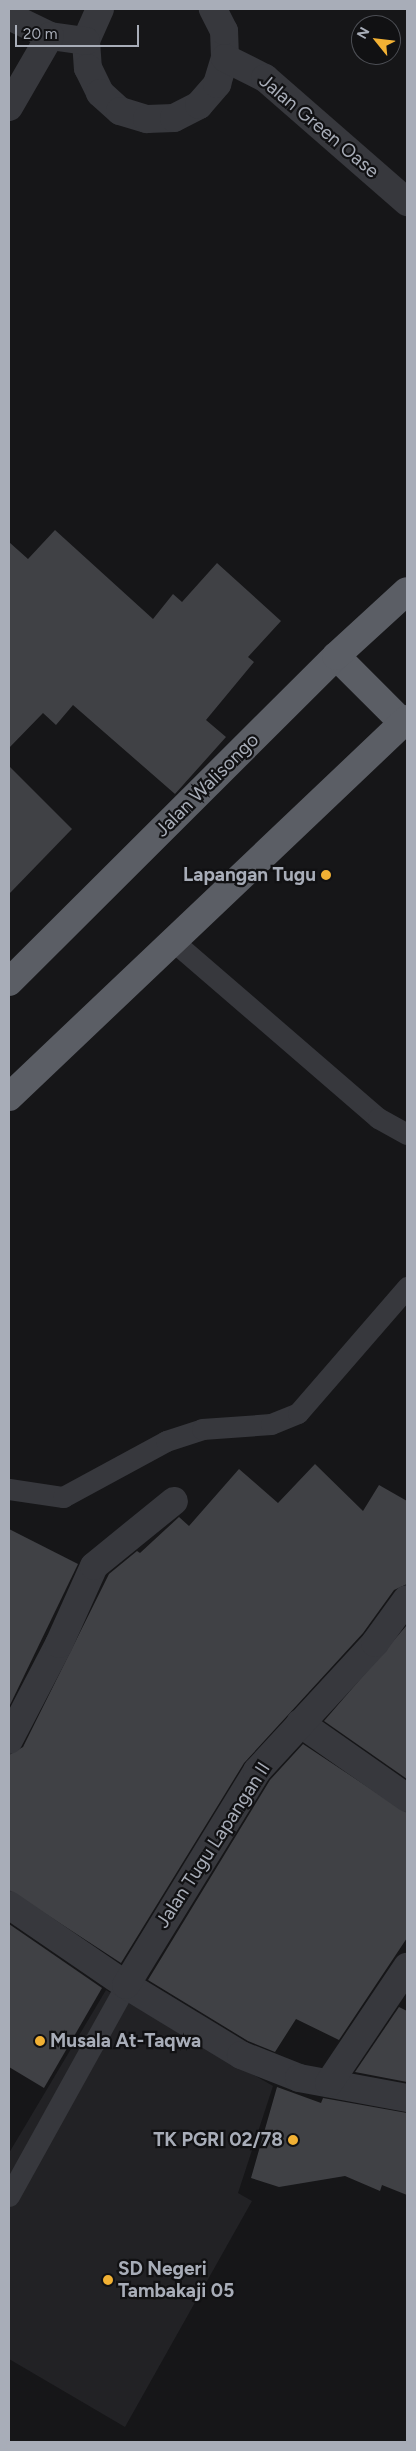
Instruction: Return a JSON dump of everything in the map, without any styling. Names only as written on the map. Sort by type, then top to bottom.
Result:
[{"type":"highway","name":"Jalan Walisongo","points":[[9,982],[336,656],[407,591]]},
{"type":"highway","points":[[9,1097],[405,721],[336,656]]},
{"type":"street","points":[[100,9],[86,41],[88,68],[100,93],[120,111],[147,119],[174,118],[199,106],[217,84],[225,58],[224,31],[213,9]]},
{"type":"street","points":[[9,16],[50,36],[86,41]]},
{"type":"street","points":[[9,107],[50,36]]},
{"type":"street","name":"Jalan Green Oase","points":[[225,58],[266,78],[407,202]]},
{"type":"street","points":[[9,1740],[59,1644],[94,1566],[174,1501]]},
{"type":"street","name":"Jalan Tugu Lapangan II","points":[[126,1985],[256,1771],[375,1643],[407,1599]]},
{"type":"street","points":[[300,1723],[407,1798]]},
{"type":"street","points":[[9,1905],[126,1985],[241,2055],[299,2078],[407,2098]]},
{"type":"street","points":[[329,2083],[407,1967]]},
{"type":"lane","points":[[173,941],[378,1118],[407,1134]]},
{"type":"lane","points":[[9,1488],[63,1497],[166,1441],[202,1429],[270,1424],[298,1413],[407,1287]]},
{"type":"lane","points":[[9,2196],[126,1985]]},
{"type":"shaded area","name":"SD Negeri Tambakaji 05","points":[[106,1990],[273,2086],[238,2193],[252,2201],[125,2427],[9,2359],[9,2153]]},
{"type":"building","points":[[55,530],[153,619],[173,594],[182,602],[217,563],[281,621],[248,657],[254,662],[206,720],[226,737],[175,794],[73,705],[56,725],[43,713],[9,748],[9,542],[28,559]]},
{"type":"building","points":[[9,766],[72,829],[9,894]]},
{"type":"building","points":[[315,1464],[363,1511],[379,1485],[407,1501],[407,1584],[394,1590],[363,1633],[244,1763],[121,1963],[9,1890],[9,1755],[23,1747],[109,1574],[137,1551],[140,1553],[179,1517],[189,1526],[239,1469],[278,1503]]},
{"type":"building","points":[[9,1529],[78,1564],[9,1707]]},
{"type":"building","points":[[407,1625],[407,1779],[324,1721]]},
{"type":"building","points":[[303,1744],[407,1813],[407,1938],[339,2040],[296,2019],[275,2052],[248,2041],[148,1980],[270,1780]]},
{"type":"building","name":"Musala At-Taqwa","points":[[9,1924],[102,1988],[44,2088],[9,2067]]},
{"type":"building","points":[[399,2007],[407,2011],[407,2082],[355,2072]]},
{"type":"building","points":[[277,2087],[321,2103],[323,2098],[407,2113],[407,2195],[382,2185],[380,2191],[345,2176],[279,2187],[251,2178]]},
{"type":"place","name":"Lapangan Tugu","points":[[326,875]]},
{"type":"place","name":"Musala At-Taqwa","points":[[40,2041]]},
{"type":"place","name":"TK PGRI 02/78","points":[[293,2140]]},
{"type":"place","name":"SD Negeri Tambakaji 05","points":[[108,2280]]}]
